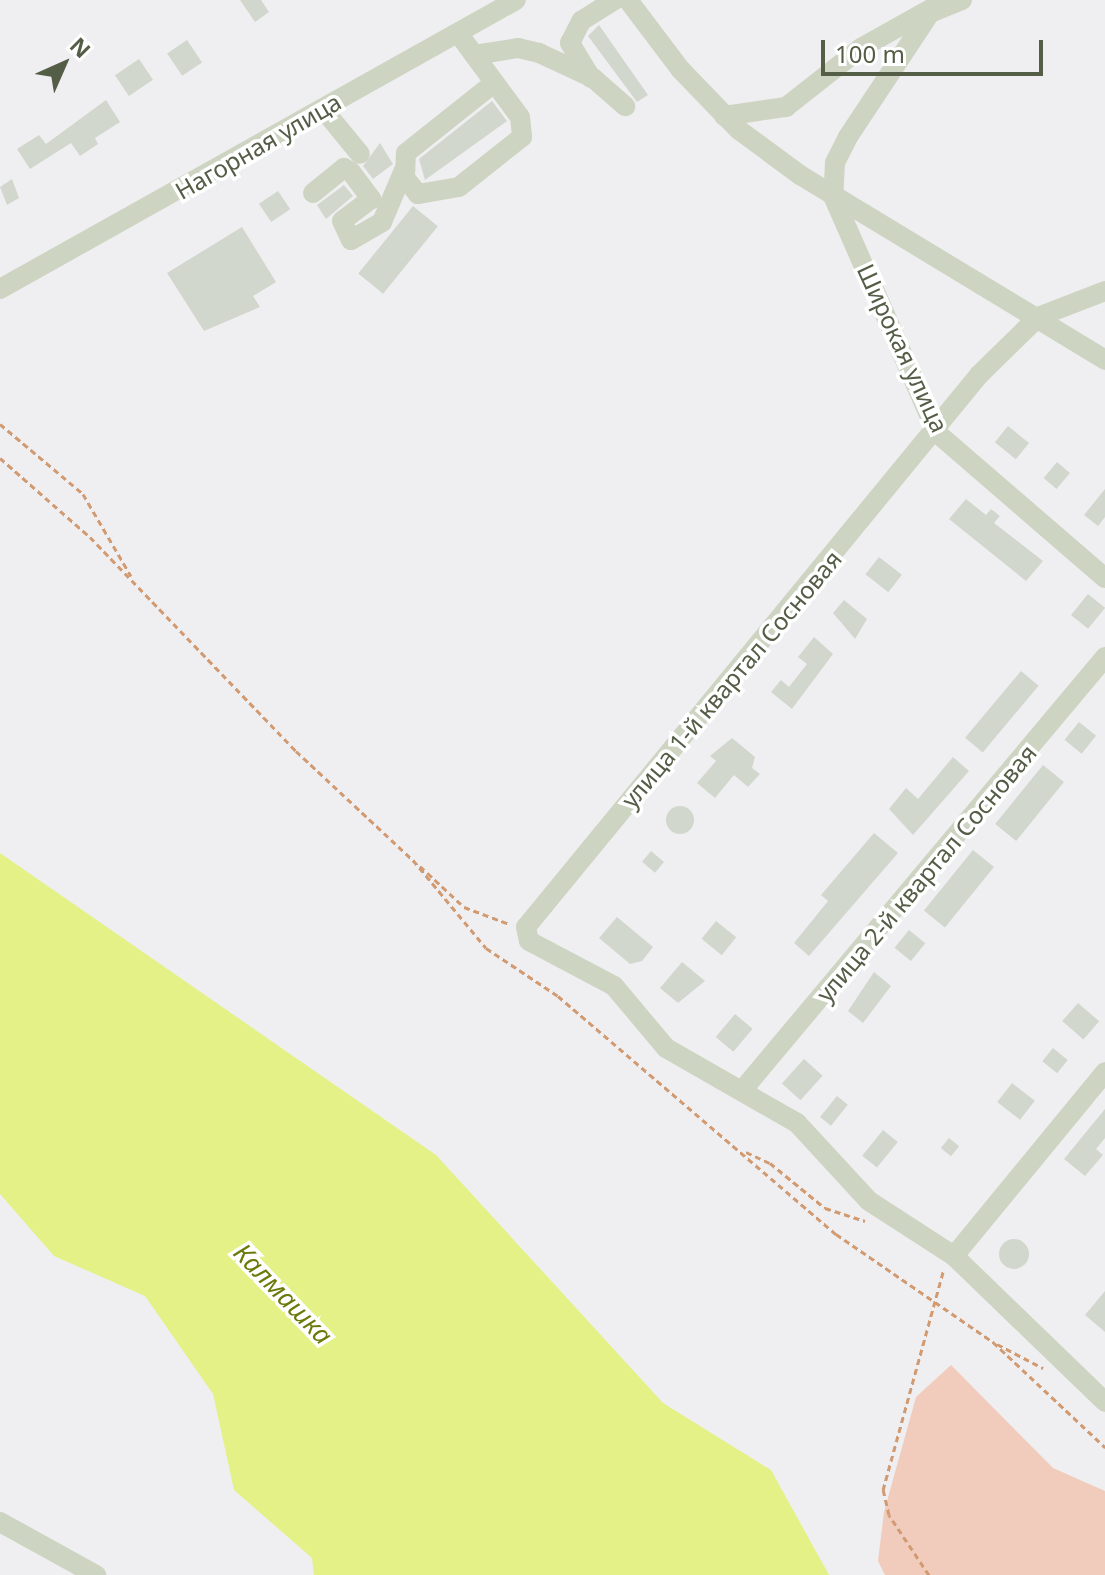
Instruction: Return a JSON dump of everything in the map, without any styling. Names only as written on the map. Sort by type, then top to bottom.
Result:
[{"type":"street","name":"Нагорная улица","points":[[0,289],[516,0]]},
{"type":"street","points":[[591,78],[570,43],[581,21],[615,0]]},
{"type":"street","points":[[628,0],[724,116],[833,196],[1105,360]]},
{"type":"street","points":[[724,116],[786,107],[861,48],[935,7],[962,0]]},
{"type":"street","points":[[833,196],[835,163],[848,137],[935,7]]},
{"type":"street","points":[[379,200],[459,187],[522,137],[520,117],[458,33]]},
{"type":"street","points":[[474,55],[518,48],[591,78],[625,106]]},
{"type":"street","points":[[379,200],[404,170],[406,153],[424,135],[494,83]]},
{"type":"street","points":[[323,109],[360,154]]},
{"type":"street","points":[[313,193],[344,168],[379,200]]},
{"type":"street","points":[[404,170],[418,194]]},
{"type":"street","name":"Широкая улица","points":[[833,196],[937,433],[1105,578]]},
{"type":"street","points":[[1038,317],[1105,291]]},
{"type":"street","name":"улица 1-й квартал Сосновая","points":[[526,927],[937,433],[979,375],[1038,317]]},
{"type":"street","name":"улица 2-й квартал Сосновая","points":[[745,1087],[1105,657]]},
{"type":"street","points":[[526,927],[529,941],[614,986],[666,1048],[711,1078],[745,1087],[823,1146],[869,1201],[954,1256],[1105,1402]]},
{"type":"street","points":[[954,1256],[1105,1072]]},
{"type":"street","points":[[0,1522],[96,1575]]},
{"type":"path","points":[[0,424],[83,494],[109,528],[133,581]]},
{"type":"path","points":[[0,458],[133,581],[464,907],[526,927]]},
{"type":"path","points":[[413,860],[486,948],[558,996],[742,1150],[766,1178],[936,1308],[1052,1373]]},
{"type":"path","points":[[742,1150],[770,1163],[825,1208],[873,1223]]},
{"type":"path","points":[[929,1575],[889,1515],[883,1490],[936,1308],[939,1283],[954,1256]]},
{"type":"path","points":[[993,1342],[1105,1447]]},
{"type":"shaded area","points":[[951,1365],[1053,1468],[1105,1491],[1105,1575],[885,1575],[878,1561],[884,1512],[916,1397]]},
{"type":"water","name":"Калмашка","points":[[0,853],[436,1155],[663,1403],[771,1470],[829,1575],[314,1575],[312,1558],[234,1490],[213,1394],[145,1296],[54,1256],[0,1194]]},
{"type":"building","points":[[240,0],[261,0],[269,12],[255,22]]},
{"type":"building","points":[[599,25],[648,95],[637,102],[588,36]]},
{"type":"building","points":[[187,40],[202,62],[182,76],[167,53]]},
{"type":"building","points":[[139,59],[153,80],[129,96],[115,75]]},
{"type":"building","points":[[106,100],[120,122],[95,138],[98,144],[80,156],[71,143],[30,169],[17,149],[39,135],[46,144]]},
{"type":"building","points":[[492,101],[507,121],[425,180],[419,159]]},
{"type":"building","points":[[380,143],[393,164],[373,179],[363,166]]},
{"type":"building","points":[[12,179],[19,198],[7,205],[0,187]]},
{"type":"building","points":[[344,185],[353,196],[326,219],[317,205]]},
{"type":"building","points":[[278,191],[290,209],[271,222],[259,204]]},
{"type":"building","points":[[413,206],[438,226],[383,294],[358,274]]},
{"type":"building","points":[[242,227],[276,282],[253,296],[260,307],[204,331],[167,273]]},
{"type":"building","points":[[1008,426],[1029,443],[1016,459],[995,442]]},
{"type":"building","points":[[1057,462],[1070,473],[1057,489],[1044,478]]},
{"type":"building","points":[[1105,489],[1105,517],[1098,526],[1084,515]]},
{"type":"building","points":[[966,499],[986,515],[991,509],[1000,516],[994,523],[1043,561],[1026,581],[949,519]]},
{"type":"building","points":[[879,557],[902,575],[888,592],[865,574]]},
{"type":"building","points":[[1088,594],[1105,608],[1088,629],[1071,615]]},
{"type":"building","points":[[844,600],[867,619],[855,639],[833,613]]},
{"type":"building","points":[[814,637],[833,654],[792,709],[771,692],[781,680],[789,687],[807,664],[798,657]]},
{"type":"building","points":[[1021,671],[1039,686],[983,752],[965,738]]},
{"type":"building","points":[[1079,722],[1096,736],[1082,754],[1065,740]]},
{"type":"building","points":[[732,738],[755,757],[752,768],[760,774],[748,787],[734,775],[715,798],[697,783],[716,761],[710,756]]},
{"type":"building","points":[[953,757],[969,771],[913,835],[889,809],[906,788],[918,799]]},
{"type":"building","points":[[1043,765],[1064,782],[1016,841],[995,824]]},
{"type":"building","points":[[680,806],[690,810],[694,820],[690,830],[680,834],[670,830],[666,820],[670,810]]},
{"type":"building","points":[[874,833],[898,853],[809,956],[794,943],[828,901],[821,895]]},
{"type":"building","points":[[973,850],[994,867],[945,928],[924,911]]},
{"type":"building","points":[[651,851],[664,862],[655,873],[642,862]]},
{"type":"building","points":[[617,917],[653,947],[642,961],[630,964],[599,938]]},
{"type":"building","points":[[716,921],[736,937],[722,955],[702,939]]},
{"type":"building","points":[[909,930],[925,943],[911,961],[895,948]]},
{"type":"building","points":[[682,962],[705,981],[678,1003],[660,988]]},
{"type":"building","points":[[874,972],[891,986],[863,1023],[848,1011]]},
{"type":"building","points":[[1078,1003],[1099,1021],[1083,1039],[1062,1021]]},
{"type":"building","points":[[735,1014],[753,1029],[733,1052],[716,1037]]},
{"type":"building","points":[[1053,1048],[1068,1060],[1057,1073],[1042,1061]]},
{"type":"building","points":[[804,1059],[823,1076],[800,1100],[782,1084]]},
{"type":"building","points":[[1012,1083],[1035,1101],[1020,1120],[997,1102]]},
{"type":"building","points":[[837,1096],[848,1105],[831,1126],[820,1117]]},
{"type":"building","points":[[1105,1109],[1105,1138],[1096,1149],[1103,1155],[1085,1176],[1064,1159]]},
{"type":"building","points":[[883,1130],[898,1142],[877,1168],[862,1156]]},
{"type":"building","points":[[949,1138],[959,1146],[951,1156],[941,1148]]},
{"type":"building","points":[[1014,1239],[1025,1243],[1029,1254],[1025,1265],[1014,1269],[1003,1265],[999,1254],[1003,1243]]},
{"type":"building","points":[[1105,1291],[1105,1332],[1085,1315]]}]
